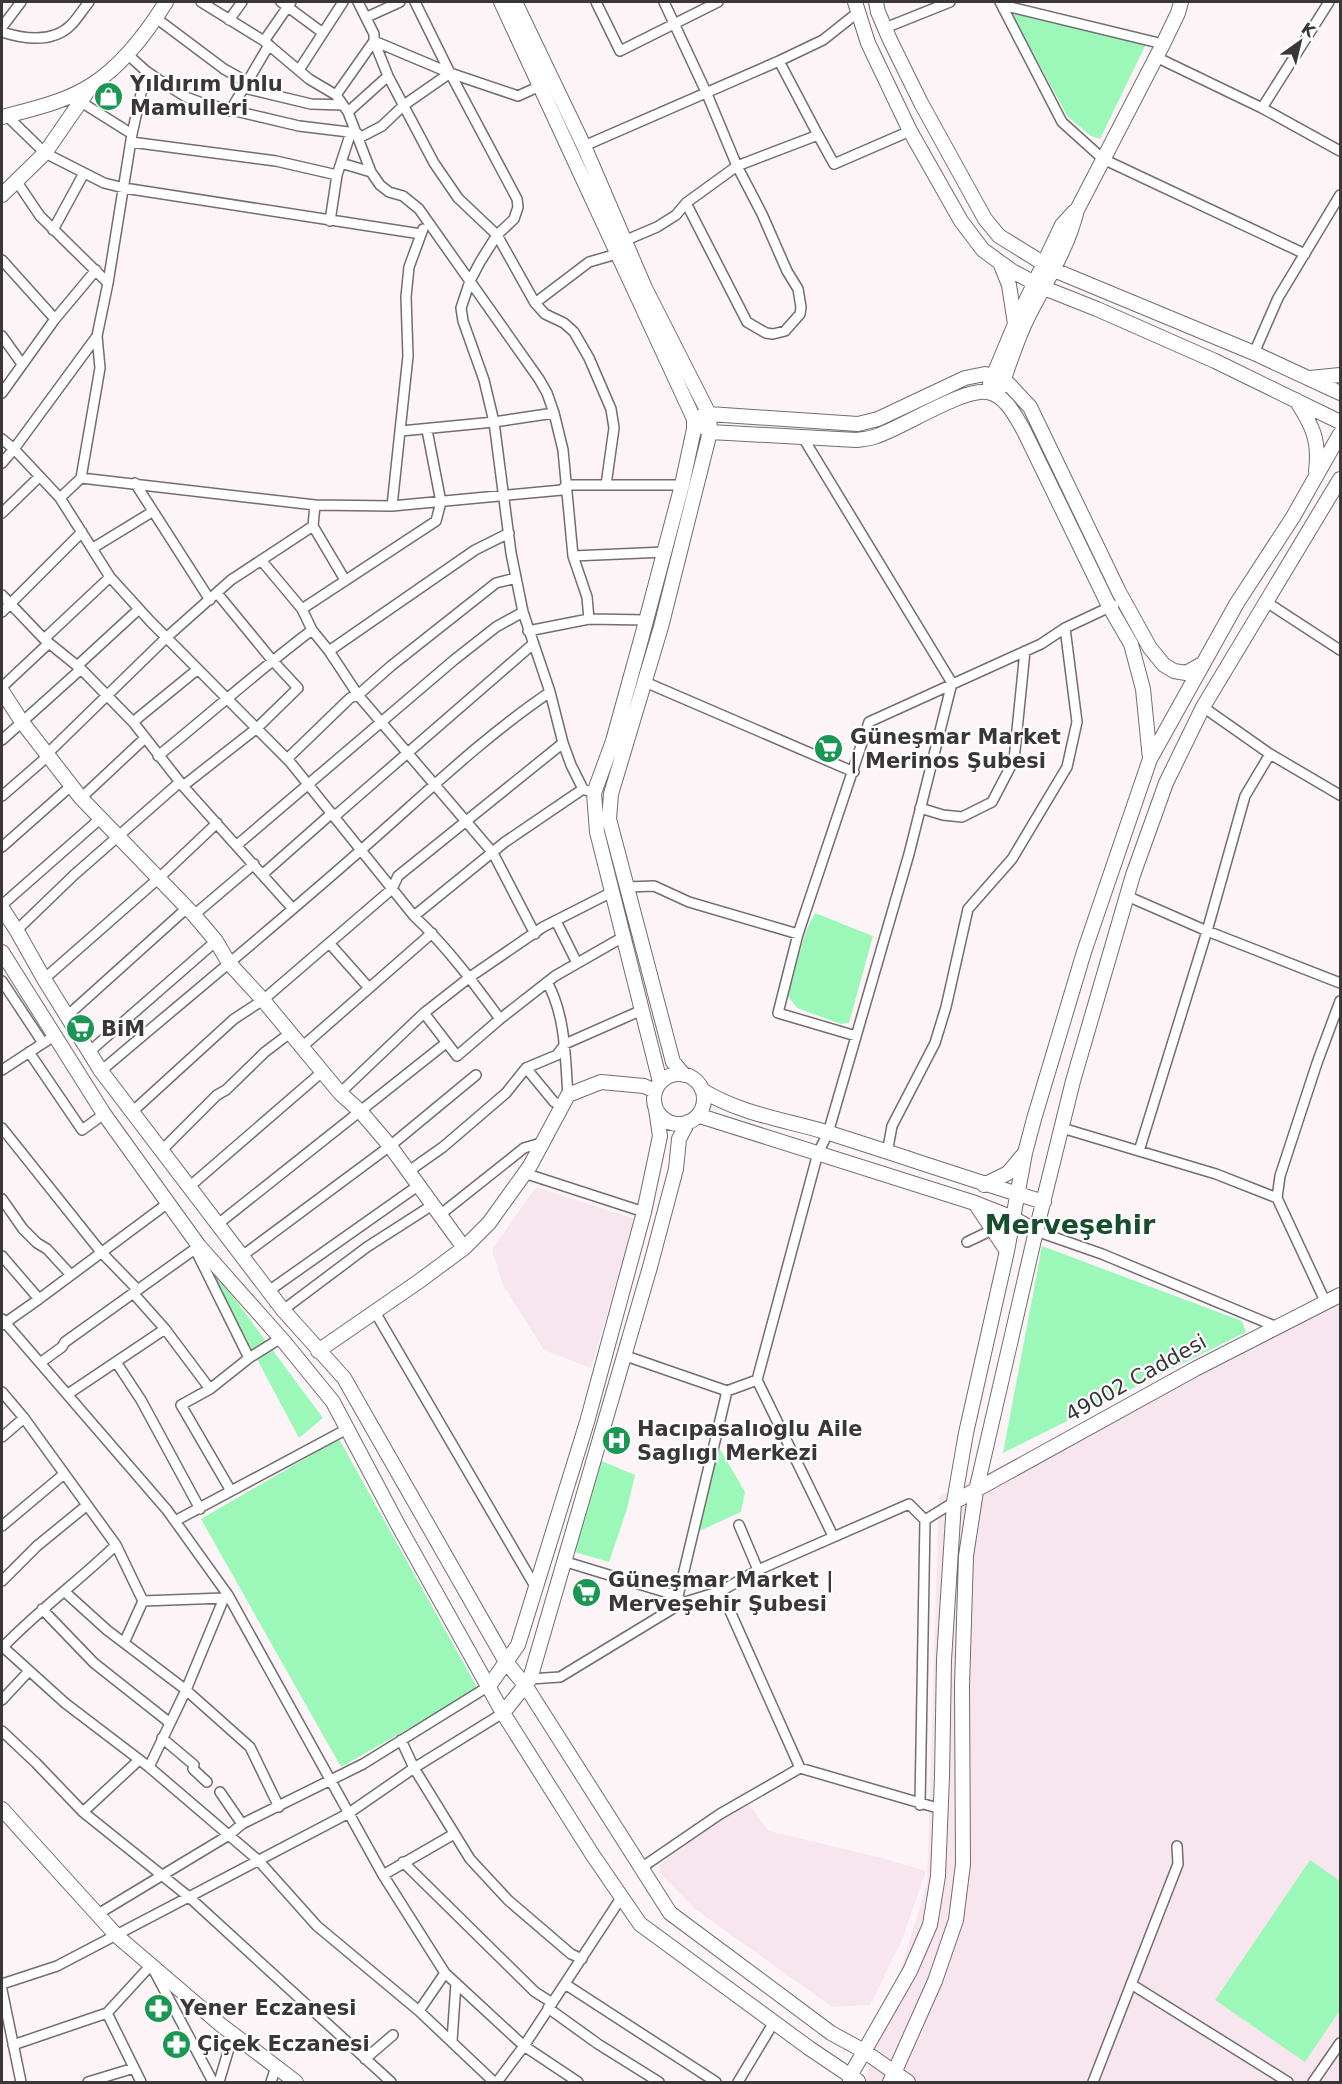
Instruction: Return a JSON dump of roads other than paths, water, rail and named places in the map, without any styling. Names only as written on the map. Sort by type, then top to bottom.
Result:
[{"type":"street","points":[[2,27],[21,2]]},
{"type":"street","points":[[2,32],[27,39],[57,35],[71,26],[89,2]]},
{"type":"street","points":[[201,2],[267,43],[309,79],[336,95],[345,108],[371,172],[380,185],[390,192],[403,196],[419,209],[539,379],[554,413],[563,450],[573,556],[587,597],[589,619]]},
{"type":"street","points":[[228,20],[242,2]]},
{"type":"street","points":[[299,70],[343,2]]},
{"type":"street","points":[[358,2],[374,34],[374,40],[388,76],[434,164],[458,198],[497,235],[535,303],[545,314],[564,323],[574,332],[589,358],[611,409],[614,428],[606,485]]},
{"type":"street","points":[[367,17],[400,2]]},
{"type":"street","points":[[98,1914],[229,1835],[242,1824],[363,1764],[489,1686],[518,1645],[536,1588],[587,1422],[644,1212],[660,1136],[654,1103],[658,1087],[642,1010],[597,832],[589,791],[571,765],[550,692],[522,612],[502,494],[494,422],[484,380],[463,321],[461,308],[470,281],[497,235],[514,219],[518,207],[517,199],[450,73],[417,2]]},
{"type":"street","points":[[501,2],[540,86],[621,247],[645,288],[709,414],[711,432],[664,615],[612,794],[609,819],[673,1062],[684,1075],[698,1083],[702,1090],[718,1101],[828,1132],[984,1185],[1044,1202]]},
{"type":"street","points":[[414,916],[493,853],[589,791],[613,741],[682,486],[694,419],[621,247],[584,146],[515,2]]},
{"type":"street","points":[[596,2],[620,51],[718,2]]},
{"type":"street","points":[[663,2],[707,94],[737,166],[762,214],[787,271],[798,289],[800,314],[785,332],[766,333],[747,322],[687,203]]},
{"type":"street","points":[[876,2],[885,28],[921,103],[985,219],[1005,241],[1049,267],[1254,353],[1341,393]]},
{"type":"street","points":[[885,28],[950,2]]},
{"type":"street","points":[[992,394],[1021,323],[1049,267],[1062,225],[1077,210],[1163,44],[1181,2]]},
{"type":"street","points":[[1262,108],[1329,2]]},
{"type":"street","points":[[3,114],[56,102],[92,85],[108,72],[149,29],[163,3]]},
{"type":"street","points":[[230,111],[287,3],[323,33]]},
{"type":"street","points":[[1001,3],[1163,44]]},
{"type":"street","points":[[1001,3],[1062,122],[1103,159],[1305,254]]},
{"type":"street","points":[[584,146],[707,94],[823,40],[856,7],[868,43],[910,131],[961,221],[983,250],[1039,286],[1215,361],[1341,422]]},
{"type":"street","points":[[156,18],[245,85],[311,104],[345,108],[388,76]]},
{"type":"street","points":[[374,40],[450,73],[518,96],[540,86]]},
{"type":"street","points":[[336,95],[374,40]]},
{"type":"street","points":[[126,53],[146,71],[186,97],[230,111],[299,126],[356,135],[382,126],[404,105],[450,73]]},
{"type":"street","points":[[1156,57],[1262,108],[1341,151]]},
{"type":"street","points":[[779,62],[834,164],[910,131]]},
{"type":"street","points":[[60,498],[81,477],[100,368],[96,336],[108,283],[131,138],[146,71]]},
{"type":"street","points":[[2,195],[45,153],[92,85]]},
{"type":"street","points":[[81,102],[131,138],[276,161],[337,175]]},
{"type":"street","points":[[3,114],[45,153],[104,183],[421,234]]},
{"type":"street","points":[[330,221],[337,175],[356,135]]},
{"type":"street","points":[[535,303],[589,262],[621,247],[676,215],[687,203],[737,166],[818,135]]},
{"type":"street","points":[[341,163],[371,172]]},
{"type":"street","points":[[53,230],[84,173]]},
{"type":"street","points":[[17,182],[40,216],[108,283]]},
{"type":"street","points":[[1254,353],[1278,298],[1341,195]]},
{"type":"street","points":[[392,506],[408,356],[406,297],[409,267],[426,221]]},
{"type":"street","points":[[2,260],[55,319]]},
{"type":"street","points":[[1000,263],[1021,323]]},
{"type":"street","points":[[2,393],[55,319],[96,270]]},
{"type":"street","points":[[1021,323],[1041,307],[1068,297]]},
{"type":"street","points":[[2,463],[96,336]]},
{"type":"street","points":[[2,337],[22,364]]},
{"type":"street","points":[[694,419],[709,414],[858,424],[878,419],[965,378],[985,374],[998,377],[1030,407],[1125,603],[1150,648],[1164,665],[1174,671],[1186,674],[1202,664]]},
{"type":"street","points":[[1308,378],[1341,375]]},
{"type":"street","points":[[694,419],[711,432],[856,440],[873,437],[965,395],[992,394],[1010,408],[1024,431],[1109,606],[1131,644],[1143,689],[1150,759]]},
{"type":"street","points":[[1296,400],[1309,421],[1317,442],[1315,478]]},
{"type":"street","points":[[401,432],[554,413]]},
{"type":"street","points":[[302,609],[436,521],[441,502],[427,430]]},
{"type":"street","points":[[2,981],[49,1039],[200,1246],[281,1338],[333,1402],[397,1523],[503,1713],[640,1924],[854,2080],[864,2051],[910,1971],[930,1925],[938,1876],[944,1660],[954,1502],[966,1433],[1007,1251],[1025,1153],[1084,952],[1150,759],[1252,577],[1293,517],[1341,434]]},
{"type":"street","points":[[801,436],[952,683],[920,808],[828,1132],[818,1153],[757,1380],[833,1536]]},
{"type":"street","points":[[2,439],[60,498],[110,577],[310,785],[414,916],[470,977],[500,1019]]},
{"type":"street","points":[[2,513],[39,477]]},
{"type":"street","points":[[81,477],[315,506],[392,506],[441,502],[502,494],[562,490],[567,485],[682,486]]},
{"type":"street","points":[[892,2077],[935,1981],[956,1920],[963,1864],[966,1556],[976,1491],[1073,1081],[1127,896],[1166,783],[1203,707],[1268,603],[1340,480]]},
{"type":"street","points":[[135,483],[210,600]]},
{"type":"street","points":[[315,506],[313,526],[345,580]]},
{"type":"street","points":[[93,548],[152,512]]},
{"type":"street","points":[[2,796],[48,755],[167,637],[231,580],[313,526]]},
{"type":"street","points":[[2,612],[82,532]]},
{"type":"street","points":[[329,651],[475,550],[509,533]]},
{"type":"street","points":[[573,556],[665,552]]},
{"type":"street","points":[[261,560],[302,609],[312,630],[358,695],[493,853],[535,934]]},
{"type":"street","points":[[110,577],[2,689],[22,722],[81,798],[191,911],[216,941],[229,963],[303,1046],[340,1093],[361,1112],[390,1146],[464,1248]]},
{"type":"street","points":[[286,759],[350,698],[358,695],[391,666],[496,584],[516,578]]},
{"type":"street","points":[[16,930],[118,836],[181,784],[257,728],[298,688],[272,660],[218,592]]},
{"type":"street","points":[[2,594],[9,604],[47,641],[79,667],[133,722],[181,784],[293,909]]},
{"type":"street","points":[[856,1036],[778,1013],[798,934],[869,722],[1041,644],[1065,628],[1109,606],[1125,603]]},
{"type":"street","points":[[1268,603],[1341,650]]},
{"type":"street","points":[[2,740],[139,609]]},
{"type":"street","points":[[237,845],[454,660],[496,627],[522,612]]},
{"type":"street","points":[[528,631],[589,619],[646,620]]},
{"type":"street","points":[[888,1153],[891,1125],[935,1043],[946,1007],[968,909],[1012,860],[1067,767],[1077,722],[1065,628]]},
{"type":"street","points":[[158,756],[272,660],[312,630]]},
{"type":"street","points":[[263,874],[408,755],[532,644]]},
{"type":"street","points":[[920,808],[943,815],[962,817],[992,802],[1014,760],[1025,651]]},
{"type":"street","points":[[133,722],[198,669]]},
{"type":"street","points":[[645,682],[854,772]]},
{"type":"street","points":[[101,1071],[525,709],[550,692]]},
{"type":"street","points":[[1203,707],[1270,754],[1341,795]]},
{"type":"street","points":[[81,798],[144,739]]},
{"type":"street","points":[[132,1112],[234,1019],[263,1000],[392,889],[398,876],[563,743]]},
{"type":"street","points":[[1139,1151],[1207,931],[1245,796],[1270,754]]},
{"type":"street","points":[[2,846],[72,785]]},
{"type":"street","points":[[101,818],[2,906],[101,1071],[283,1310],[344,1378],[506,1662],[527,1682],[670,1913],[831,2033],[864,2051],[892,2077],[908,2082]]},
{"type":"street","points":[[44,979],[218,823]]},
{"type":"street","points":[[67,1016],[191,911],[254,864]]},
{"type":"street","points":[[627,886],[654,886],[689,902],[798,934]]},
{"type":"street","points":[[340,1093],[424,1013],[470,977],[556,921],[612,892]]},
{"type":"street","points":[[1127,896],[1207,931],[1341,983]]},
{"type":"street","points":[[556,921],[577,963]]},
{"type":"street","points":[[303,1046],[432,933]]},
{"type":"street","points":[[424,1013],[458,1056],[500,1019],[555,976],[623,937]]},
{"type":"street","points":[[89,1052],[216,941]]},
{"type":"street","points":[[330,944],[369,988]]},
{"type":"street","points":[[2,952],[49,1039]]},
{"type":"street","points":[[318,1351],[464,1248],[489,1223],[525,1173],[565,1100],[565,1044],[555,996],[547,982]]},
{"type":"street","points":[[1325,1301],[1277,1198],[1280,1176],[1317,1063],[1341,1001]]},
{"type":"street","points":[[409,1171],[443,1147],[506,1093],[526,1068],[557,1055],[565,1044],[642,1010]]},
{"type":"street","points":[[161,1151],[217,1095],[290,1033]]},
{"type":"street","points":[[2,1070],[49,1039]]},
{"type":"street","points":[[218,1224],[446,1043]]},
{"type":"street","points":[[29,1052],[82,1130],[104,1114]]},
{"type":"street","points":[[526,1068],[554,1102],[565,1100],[601,1082],[658,1087],[671,1075],[684,1075]]},
{"type":"street","points":[[189,1187],[322,1072]]},
{"type":"street","points":[[242,1256],[390,1146],[476,1075]]},
{"type":"street","points":[[2,1984],[57,1966],[349,1814],[414,1768],[503,1713],[527,1682],[650,1267],[676,1169],[679,1139],[703,1105],[702,1090]]},
{"type":"street","points":[[656,1109],[666,1120],[681,1124],[700,1116],[975,1203],[1013,1218],[1036,1231],[1102,1254],[1277,1327]]},
{"type":"street","points":[[2,1128],[135,1291],[210,1389]]},
{"type":"street","points":[[1062,1128],[1216,1174],[1277,1198]]},
{"type":"street","points":[[283,1310],[368,1248],[437,1209],[524,1148],[541,1143]]},
{"type":"street","points":[[984,1185],[1008,1173],[1025,1153]]},
{"type":"street","points":[[525,1173],[644,1212]]},
{"type":"street","points":[[270,1290],[419,1185]]},
{"type":"street","points":[[2,1198],[23,1229],[47,1249],[71,1275]]},
{"type":"street","points":[[168,1203],[39,1299],[3,1322],[68,1394],[175,1521],[226,1596],[383,1875],[445,1973],[524,2046],[578,2082]]},
{"type":"street","points":[[975,1203],[1007,1251]]},
{"type":"street","points":[[968,1242],[992,1230]]},
{"type":"street","points":[[40,1363],[135,1291],[200,1246]]},
{"type":"street","points":[[200,1246],[197,1253],[249,1358]]},
{"type":"street","points":[[2,1256],[39,1299]]},
{"type":"street","name":"49002 Caddesi","points":[[954,1502],[1184,1375],[1325,1301],[1341,1295]]},
{"type":"street","points":[[375,1312],[536,1588]]},
{"type":"street","points":[[68,1394],[165,1329]]},
{"type":"street","points":[[231,1491],[181,1405],[210,1389],[249,1358],[281,1338]]},
{"type":"street","points":[[623,1355],[727,1391],[757,1380]]},
{"type":"street","points":[[116,1362],[141,1400],[200,1509]]},
{"type":"street","points":[[680,1599],[727,1391]]},
{"type":"street","points":[[2,1392],[24,1418],[116,1545],[143,1601]]},
{"type":"street","points":[[2,1437],[24,1418]]},
{"type":"street","points":[[175,1521],[347,1429]]},
{"type":"street","points":[[3,1521],[18,1514],[64,1474]]},
{"type":"street","points":[[925,1520],[954,1502]]},
{"type":"street","points":[[527,1682],[560,1677],[680,1599],[721,1591],[758,1570],[909,1504],[925,1520],[920,1804]]},
{"type":"street","points":[[2,1581],[37,1546],[86,1506]]},
{"type":"street","points":[[739,1525],[758,1570]]},
{"type":"street","points":[[116,1545],[83,1577],[42,1609],[2,1647],[65,1703],[149,1767],[258,1860],[317,1926],[419,2011],[496,2082],[524,2046],[621,1898]]},
{"type":"street","points":[[563,1561],[680,1599]]},
{"type":"street","points":[[721,1591],[800,1768]]},
{"type":"street","points":[[65,1592],[124,1643],[186,1690],[250,1747],[279,1807]]},
{"type":"street","points":[[143,1601],[226,1596]]},
{"type":"street","points":[[149,1767],[186,1690],[226,1596]]},
{"type":"street","points":[[124,1643],[143,1601]]},
{"type":"street","points":[[42,1609],[94,1663],[170,1723]]},
{"type":"street","points":[[2,1700],[30,1671]]},
{"type":"street","points":[[2,1731],[83,1812],[189,1897],[391,2082]]},
{"type":"street","points":[[162,1738],[194,1765],[193,1769],[207,1782]]},
{"type":"street","points":[[401,1740],[414,1768],[470,1858],[508,1900],[571,1954],[582,1959]]},
{"type":"street","points":[[83,1812],[139,1760]]},
{"type":"street","points":[[641,1868],[720,1814],[800,1768],[941,1809]]},
{"type":"street","points":[[220,1792],[242,1824]]},
{"type":"street","points":[[2,1809],[117,1936],[233,2035],[296,2082]]},
{"type":"street","points":[[383,1875],[454,1834]]},
{"type":"street","points":[[1093,2082],[1178,1864],[1177,1846]]},
{"type":"street","points":[[404,1862],[550,2005],[598,2044],[659,2082]]},
{"type":"street","points":[[13,2045],[106,2013],[151,1965]]},
{"type":"street","points":[[151,1965],[213,2082]]},
{"type":"street","points":[[419,2011],[445,1973]]},
{"type":"street","points":[[452,2041],[456,1983]]},
{"type":"street","points":[[565,1984],[716,2082]]},
{"type":"street","points":[[1131,1984],[1288,2082]]},
{"type":"street","points":[[2,1990],[21,2082]]},
{"type":"street","points":[[106,2013],[141,2082]]},
{"type":"street","points":[[738,2082],[774,2022]]},
{"type":"street","points":[[219,2082],[233,2035]]},
{"type":"street","points":[[365,2059],[393,2035]]},
{"type":"street","points":[[1313,2082],[1341,2043]]},
{"type":"street","points":[[271,2082],[276,2067]]},
{"type":"street","points":[[88,2082],[134,2068]]},
{"type":"place","name":"Yıldırım Unlu Mamulleri","points":[[109,96]]},
{"type":"place","name":"Güneşmar Market | Merinos Şubesi","points":[[829,749]]},
{"type":"place","name":"BiM","points":[[80,1029]]},
{"type":"place","name":"Hacıpasalıoglu Aile Saglıgı Merkezi","points":[[616,1441]]},
{"type":"place","name":"Güneşmar Market | Merveşehir Şubesi","points":[[587,1592]]},
{"type":"place","name":"Yener Eczanesi","points":[[159,2008]]},
{"type":"place","name":"Çiçek Eczanesi","points":[[176,2044]]},
{"type":"district","name":"Merveşehir","points":[[1070,1225]]}]
